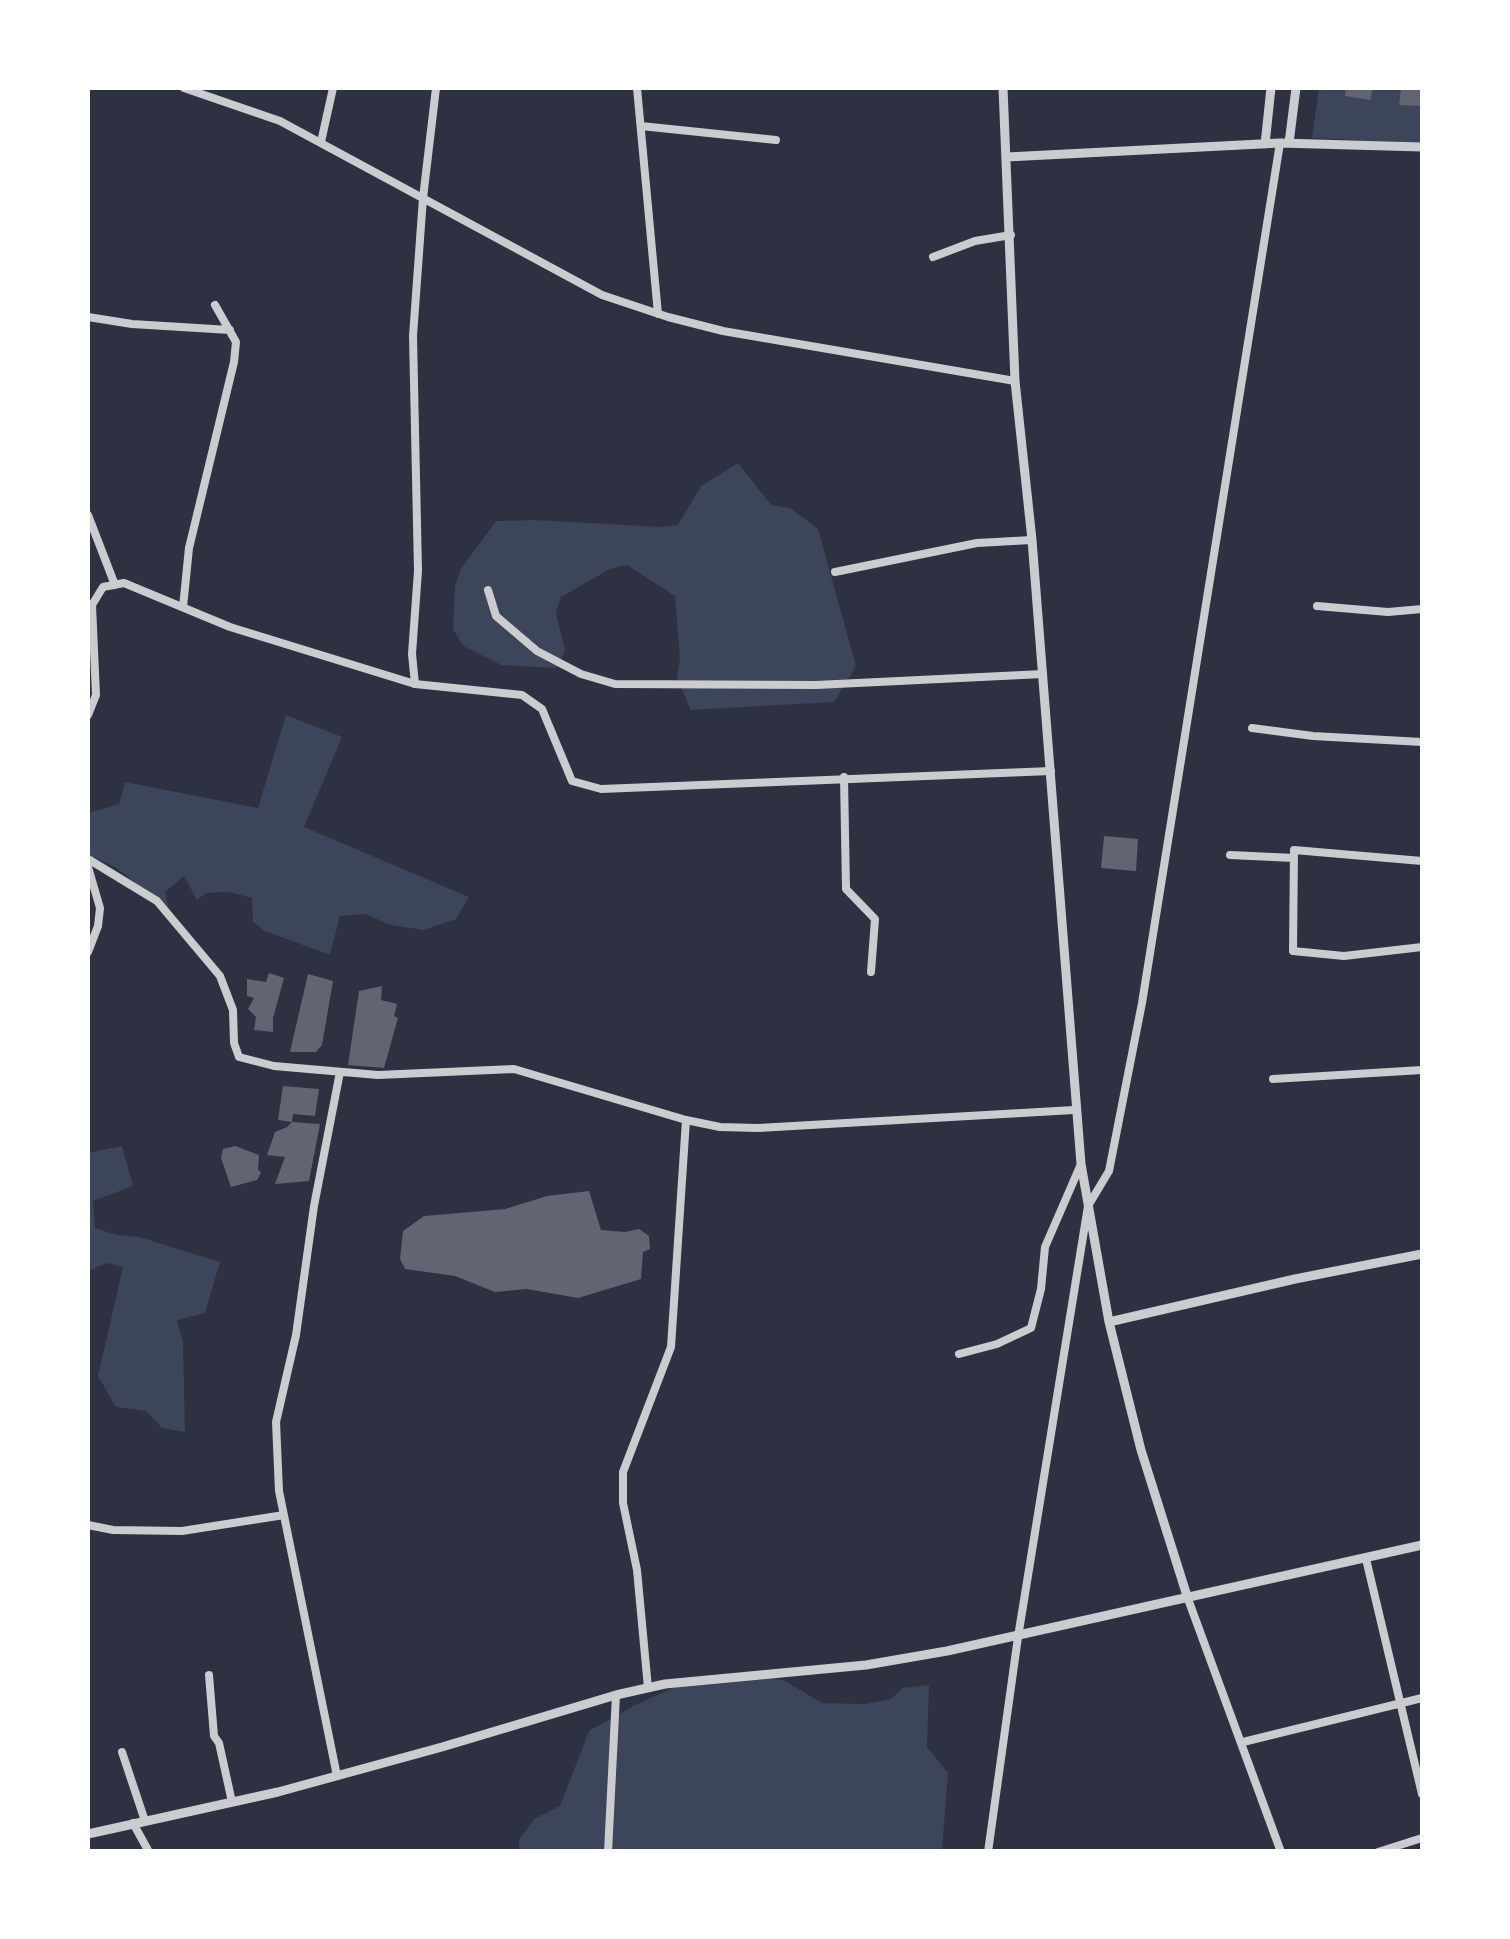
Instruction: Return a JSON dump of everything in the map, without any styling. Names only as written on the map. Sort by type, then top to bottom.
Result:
[{"type":"street","points":[[184,88],[280,120],[587,288],[658,314],[724,331],[1015,381]]},
{"type":"street","points":[[321,142],[333,88]]},
{"type":"street","points":[[415,684],[412,654],[418,570],[414,336],[423,198],[436,88]]},
{"type":"street","points":[[637,88],[658,314]]},
{"type":"street","points":[[1003,88],[1015,381],[1032,540],[1080,1164],[1109,1322],[1141,1450],[1188,1598],[1281,1852]]},
{"type":"street","points":[[1265,144],[1271,88]]},
{"type":"street","points":[[988,1852],[1018,1637],[1088,1206],[1108,1172],[1142,1003],[1296,88]]},
{"type":"street","points":[[641,126],[776,140]]},
{"type":"street","points":[[1007,157],[1284,143],[1422,147]]},
{"type":"street","points":[[934,257],[975,241],[1011,235]]},
{"type":"street","points":[[183,607],[190,548],[234,362],[236,342],[215,305]]},
{"type":"street","points":[[88,317],[230,330]]},
{"type":"street","points":[[88,515],[115,585]]},
{"type":"street","points":[[834,572],[977,543],[1032,540]]},
{"type":"street","points":[[88,715],[96,695],[92,605],[103,587],[124,583],[230,626],[415,684],[522,695],[542,708],[572,781],[600,789],[1051,771]]},
{"type":"street","points":[[488,590],[496,616],[537,651],[582,674],[615,684],[816,685],[1043,674]]},
{"type":"street","points":[[1317,606],[1388,612],[1422,610]]},
{"type":"street","points":[[1252,728],[1422,742]]},
{"type":"street","points":[[844,778],[846,889],[875,919],[871,972]]},
{"type":"street","points":[[1422,861],[1294,850],[1293,951],[1344,956],[1422,947]]},
{"type":"street","points":[[1230,855],[1294,858]]},
{"type":"street","points":[[88,859],[157,901],[220,976],[233,1010],[234,1043],[239,1057],[274,1066],[378,1075],[514,1069],[720,1127],[1074,1110]]},
{"type":"street","points":[[88,867],[100,908],[88,952]]},
{"type":"street","points":[[1273,1079],[1422,1070]]},
{"type":"street","points":[[338,1776],[278,1491],[276,1422],[296,1335],[314,1206],[340,1072]]},
{"type":"street","points":[[648,1688],[637,1570],[623,1503],[623,1472],[671,1347],[686,1120]]},
{"type":"street","points":[[959,1354],[997,1344],[1031,1328],[1041,1289],[1045,1247],[1080,1164]]},
{"type":"street","points":[[1109,1322],[1422,1254]]},
{"type":"street","points":[[88,1525],[113,1530],[182,1531],[284,1515]]},
{"type":"street","points":[[88,1834],[338,1776],[648,1688],[866,1664],[1018,1637],[1422,1546]]},
{"type":"street","points":[[1366,1560],[1422,1794]]},
{"type":"street","points":[[209,1674],[214,1736],[232,1802]]},
{"type":"street","points":[[608,1852],[616,1695]]},
{"type":"street","points":[[1243,1742],[1422,1698]]},
{"type":"street","points":[[122,1752],[149,1852]]},
{"type":"street","points":[[1378,1852],[1422,1838]]},
{"type":"shaded area","points":[[1319,88],[1422,88],[1422,143],[1312,138]]},
{"type":"shaded area","points":[[738,463],[771,505],[790,508],[818,529],[856,666],[834,702],[691,710],[677,678],[680,659],[675,596],[627,565],[610,569],[561,597],[556,613],[565,651],[556,668],[501,665],[463,646],[453,629],[455,586],[461,569],[496,521],[678,525],[701,486]]},
{"type":"shaded area","points":[[286,715],[342,737],[304,827],[469,897],[456,919],[424,930],[391,925],[365,914],[340,916],[330,955],[265,931],[253,922],[252,898],[229,892],[206,893],[197,900],[184,876],[165,892],[170,912],[117,868],[88,855],[88,813],[119,804],[125,782],[258,808]]},
{"type":"shaded area","points":[[122,1146],[133,1186],[93,1201],[95,1228],[220,1262],[205,1313],[177,1320],[183,1342],[185,1432],[162,1428],[146,1411],[116,1407],[98,1376],[123,1267],[106,1263],[88,1271],[88,1153]]},
{"type":"shaded area","points":[[769,1677],[785,1681],[822,1703],[865,1704],[891,1699],[902,1688],[929,1685],[927,1747],[948,1773],[942,1851],[519,1852],[519,1840],[534,1819],[560,1806],[589,1731],[691,1680]]},
{"type":"building","points":[[1346,88],[1373,88],[1370,100],[1345,96]]},
{"type":"building","points":[[1401,88],[1422,88],[1420,106],[1399,105]]},
{"type":"building","points":[[1104,836],[1138,839],[1136,871],[1101,868]]},
{"type":"building","points":[[269,973],[284,978],[273,1032],[254,1030],[256,1017],[248,1009],[254,998],[247,996],[247,979],[266,982]]},
{"type":"building","points":[[308,974],[333,981],[322,1045],[316,1052],[290,1052]]},
{"type":"building","points":[[382,986],[381,1000],[397,1004],[394,1016],[398,1018],[384,1068],[348,1065],[359,991]]},
{"type":"building","points":[[283,1086],[319,1089],[315,1116],[293,1114],[292,1122],[278,1120]]},
{"type":"building","points":[[292,1122],[320,1124],[309,1181],[275,1184],[285,1157],[267,1155],[275,1132]]},
{"type":"building","points":[[235,1146],[259,1155],[261,1173],[257,1180],[231,1187],[221,1158],[223,1149]]},
{"type":"building","points":[[589,1191],[601,1230],[639,1229],[649,1236],[650,1249],[643,1252],[641,1279],[578,1298],[527,1289],[495,1292],[455,1276],[405,1269],[400,1259],[403,1231],[424,1216],[505,1209],[547,1196]]}]
